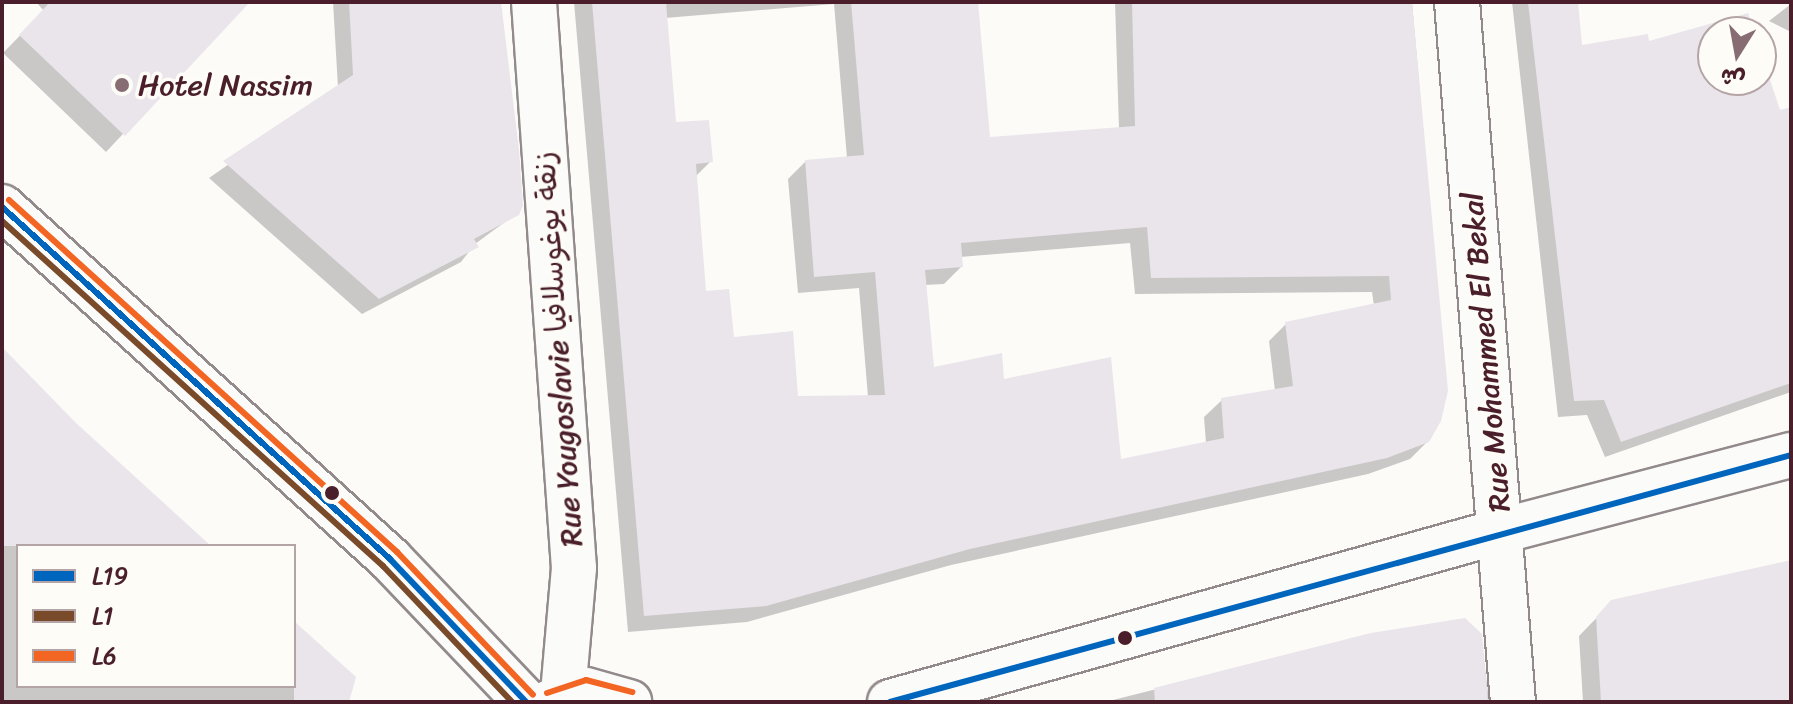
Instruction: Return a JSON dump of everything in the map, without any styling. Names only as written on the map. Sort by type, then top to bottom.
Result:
[{"type":"main road","name":"Rue Yougoslavie زنقة يوغوسلافيا","points":[[534,2],[574,568],[546,700]]},
{"type":"main road","name":"Rue Mohammed El Bekal","points":[[1457,2],[1513,702]]},
{"type":"main road","points":[[2,207],[546,700],[586,690],[629,702]]},
{"type":"main road","points":[[890,702],[1501,531],[1791,455]]},
{"type":"building","name":"Hotel Nassim","points":[[50,2],[250,2],[125,136],[19,35]]},
{"type":"building","points":[[349,2],[501,2],[519,150],[523,205],[519,215],[474,239],[479,247],[379,299],[223,161],[353,75]]},
{"type":"building","points":[[592,2],[666,2],[676,122],[709,120],[713,162],[696,164],[706,291],[729,289],[734,337],[793,331],[798,396],[885,395],[875,272],[814,277],[805,160],[864,155],[851,2],[978,2],[990,137],[1135,126],[1132,2],[1412,2],[1448,391],[1441,421],[1429,442],[1387,458],[970,549],[766,606],[644,616]],"holes":[[[1147,227],[1151,278],[1389,276],[1391,300],[1285,322],[1293,386],[1221,398],[1224,438],[1121,459],[1111,357],[1004,379],[1002,353],[934,367],[925,270],[963,267],[961,243]]]},
{"type":"building","points":[[1528,2],[1578,2],[1582,45],[1648,34],[1649,41],[1697,27],[1697,96],[1775,96],[1780,110],[1791,107],[1791,383],[1621,442],[1604,400],[1574,401]]},
{"type":"building","points":[[2,347],[75,422],[209,544],[16,544],[2,546]]},
{"type":"building","points":[[1791,560],[1791,702],[1601,702],[1596,617],[1611,600]]},
{"type":"building","points":[[1465,618],[1482,634],[1488,702],[1155,702],[1154,688],[1371,633]]},
{"type":"building","points":[[296,623],[356,677],[349,702],[294,702]]},
{"type":"transit line","name":"L6","points":[[9,200],[397,552],[533,695]]},
{"type":"transit line","name":"L19","points":[[2,207],[390,559],[526,702]]},
{"type":"transit line","name":"L1","points":[[2,221],[383,566],[512,702]]},
{"type":"transit line","name":"L19","points":[[890,702],[1791,455]]},
{"type":"transit line","name":"L6","points":[[547,693],[586,680],[632,692]]},
{"type":"place","name":"Hotel Nassim","points":[[122,85]]}]
